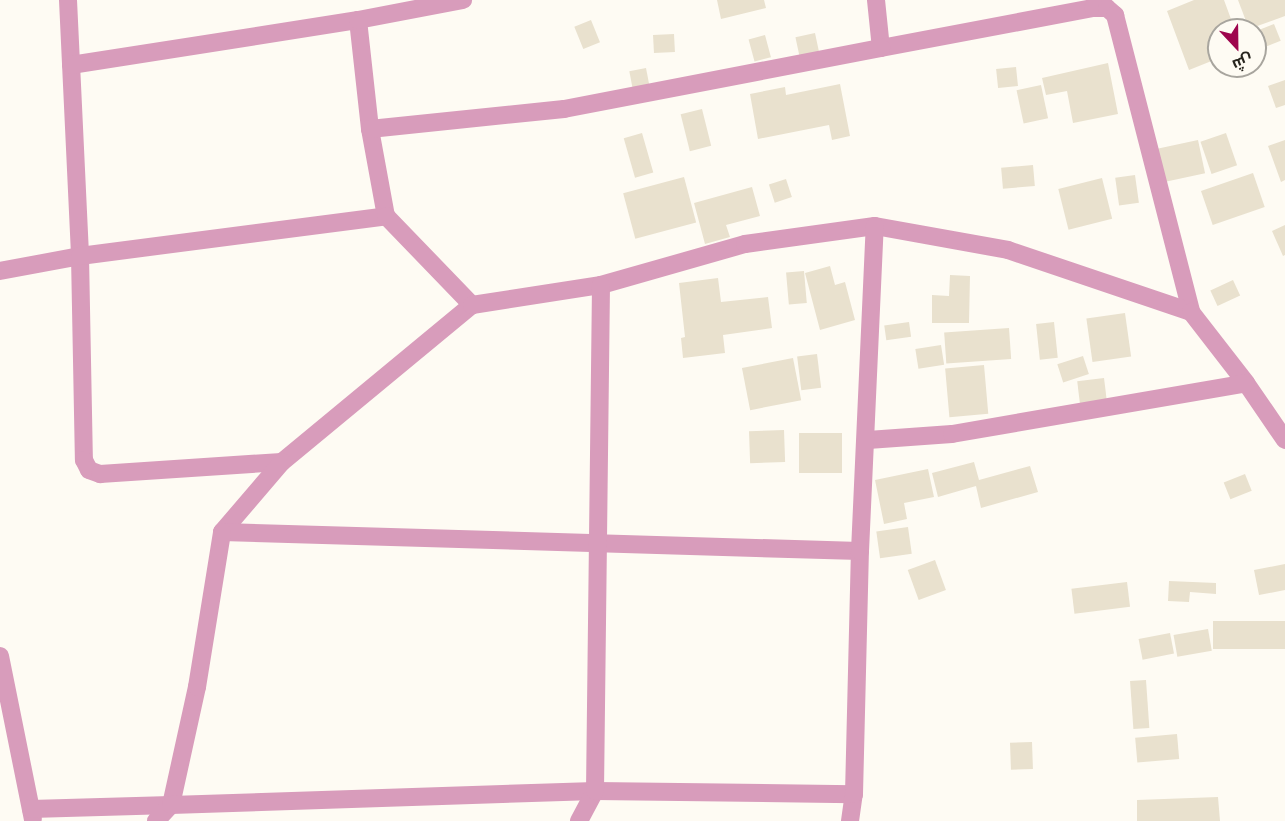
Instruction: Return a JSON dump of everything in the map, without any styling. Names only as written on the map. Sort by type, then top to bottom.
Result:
[{"type":"street","points":[[68,0],[80,256],[84,460],[89,470],[100,474],[282,462]]},
{"type":"street","points":[[71,65],[358,20],[463,0]]},
{"type":"street","points":[[876,0],[881,48]]},
{"type":"street","points":[[370,129],[564,109],[881,48],[1107,8],[1115,15],[1191,312],[1246,383],[1285,440]]},
{"type":"street","points":[[358,20],[370,129],[386,216],[472,305]]},
{"type":"street","points":[[0,271],[80,256],[386,216]]},
{"type":"street","points":[[156,821],[171,805],[197,687],[222,532],[282,462],[472,305],[601,285],[745,244],[875,226],[1008,250],[1191,312]]},
{"type":"street","points":[[850,821],[854,794],[860,551],[867,440],[875,226]]},
{"type":"street","points":[[579,821],[596,791],[601,285]]},
{"type":"street","points":[[867,440],[952,434],[1246,383]]},
{"type":"street","points":[[222,532],[860,551]]},
{"type":"street","points":[[0,656],[32,815],[171,805],[596,791],[854,794]]},
{"type":"building","points":[[717,0],[764,0],[766,8],[721,19]]},
{"type":"building","points":[[1194,0],[1224,0],[1231,18],[1207,18],[1207,63],[1189,70],[1167,11]]},
{"type":"building","points":[[1238,0],[1285,0],[1285,16],[1267,22],[1267,18],[1245,18]]},
{"type":"building","points":[[591,20],[600,42],[583,49],[574,27]]},
{"type":"building","points":[[1274,24],[1281,41],[1267,46],[1267,27]]},
{"type":"building","points":[[815,33],[819,52],[799,56],[795,37]]},
{"type":"building","points":[[674,34],[675,52],[654,53],[653,35]]},
{"type":"building","points":[[765,35],[771,57],[755,62],[749,39]]},
{"type":"building","points":[[1108,63],[1118,114],[1073,123],[1067,91],[1046,95],[1042,78]]},
{"type":"building","points":[[1016,67],[1018,86],[998,88],[996,69]]},
{"type":"building","points":[[646,68],[650,88],[633,91],[629,71]]},
{"type":"building","points":[[1285,80],[1285,105],[1276,108],[1268,86]]},
{"type":"building","points":[[840,84],[850,136],[832,140],[829,125],[758,139],[750,94],[785,87],[786,95]]},
{"type":"building","points":[[1041,85],[1048,118],[1024,123],[1017,90]]},
{"type":"building","points":[[702,109],[711,146],[690,151],[681,114]]},
{"type":"building","points":[[642,133],[653,172],[635,178],[624,138]]},
{"type":"building","points":[[1226,133],[1237,165],[1212,174],[1200,142]]},
{"type":"building","points":[[1198,140],[1205,173],[1162,182],[1155,149]]},
{"type":"building","points":[[1285,140],[1285,180],[1281,182],[1268,146]]},
{"type":"building","points":[[1033,165],[1035,186],[1003,189],[1001,168]]},
{"type":"building","points":[[1253,173],[1265,207],[1213,225],[1201,191]]},
{"type":"building","points":[[1135,175],[1139,203],[1119,206],[1115,178]]},
{"type":"building","points":[[684,177],[696,222],[635,239],[623,193]]},
{"type":"building","points":[[1102,178],[1112,219],[1068,230],[1058,189]]},
{"type":"building","points":[[786,179],[792,197],[775,203],[769,185]]},
{"type":"building","points":[[752,187],[760,216],[726,225],[730,237],[705,244],[694,203]]},
{"type":"building","points":[[1285,225],[1285,255],[1283,256],[1272,231]]},
{"type":"building","points":[[830,266],[835,285],[845,282],[855,320],[820,330],[805,273]]},
{"type":"building","points":[[804,271],[807,303],[789,304],[786,273]]},
{"type":"building","points":[[950,275],[970,276],[969,323],[932,323],[932,295],[949,296]]},
{"type":"building","points":[[718,278],[721,302],[768,297],[772,328],[723,335],[725,353],[683,358],[681,338],[685,337],[679,283]]},
{"type":"building","points":[[1233,280],[1240,295],[1218,306],[1210,291]]},
{"type":"building","points":[[1125,313],[1131,357],[1093,362],[1086,318]]},
{"type":"building","points":[[909,322],[911,337],[886,340],[884,325]]},
{"type":"building","points":[[1054,322],[1058,358],[1040,360],[1036,324]]},
{"type":"building","points":[[1009,328],[1011,359],[946,363],[944,333]]},
{"type":"building","points":[[941,345],[944,365],[918,369],[915,349]]},
{"type":"building","points":[[817,354],[821,388],[801,390],[797,356]]},
{"type":"building","points":[[1083,356],[1089,374],[1063,382],[1057,364]]},
{"type":"building","points":[[793,358],[801,400],[750,410],[742,368]]},
{"type":"building","points":[[984,365],[988,414],[949,417],[945,368]]},
{"type":"building","points":[[1104,378],[1107,402],[1080,405],[1077,381]]},
{"type":"building","points":[[784,430],[785,462],[750,463],[749,431]]},
{"type":"building","points":[[799,433],[842,433],[842,473],[799,473]]},
{"type":"building","points":[[974,462],[979,480],[1030,466],[1038,492],[981,508],[976,486],[938,497],[932,473]]},
{"type":"building","points":[[928,469],[934,497],[904,503],[907,519],[884,524],[875,480]]},
{"type":"building","points":[[1245,474],[1252,491],[1230,499],[1224,483]]},
{"type":"building","points":[[908,527],[912,554],[880,558],[876,531]]},
{"type":"building","points":[[935,560],[946,590],[919,600],[908,570]]},
{"type":"building","points":[[1285,564],[1285,590],[1259,595],[1254,570]]},
{"type":"building","points":[[1169,581],[1216,583],[1216,594],[1190,592],[1189,602],[1168,601]]},
{"type":"building","points":[[1127,582],[1130,607],[1074,614],[1071,589]]},
{"type":"building","points":[[1213,621],[1285,621],[1285,649],[1213,649]]},
{"type":"building","points":[[1208,629],[1212,651],[1177,657],[1174,635]]},
{"type":"building","points":[[1170,633],[1174,654],[1143,660],[1139,639]]},
{"type":"building","points":[[1146,680],[1149,728],[1133,729],[1130,681]]},
{"type":"building","points":[[1177,734],[1179,759],[1137,763],[1135,738]]},
{"type":"building","points":[[1032,742],[1033,769],[1011,770],[1010,743]]},
{"type":"building","points":[[1218,797],[1220,821],[1137,821],[1137,800]]}]
